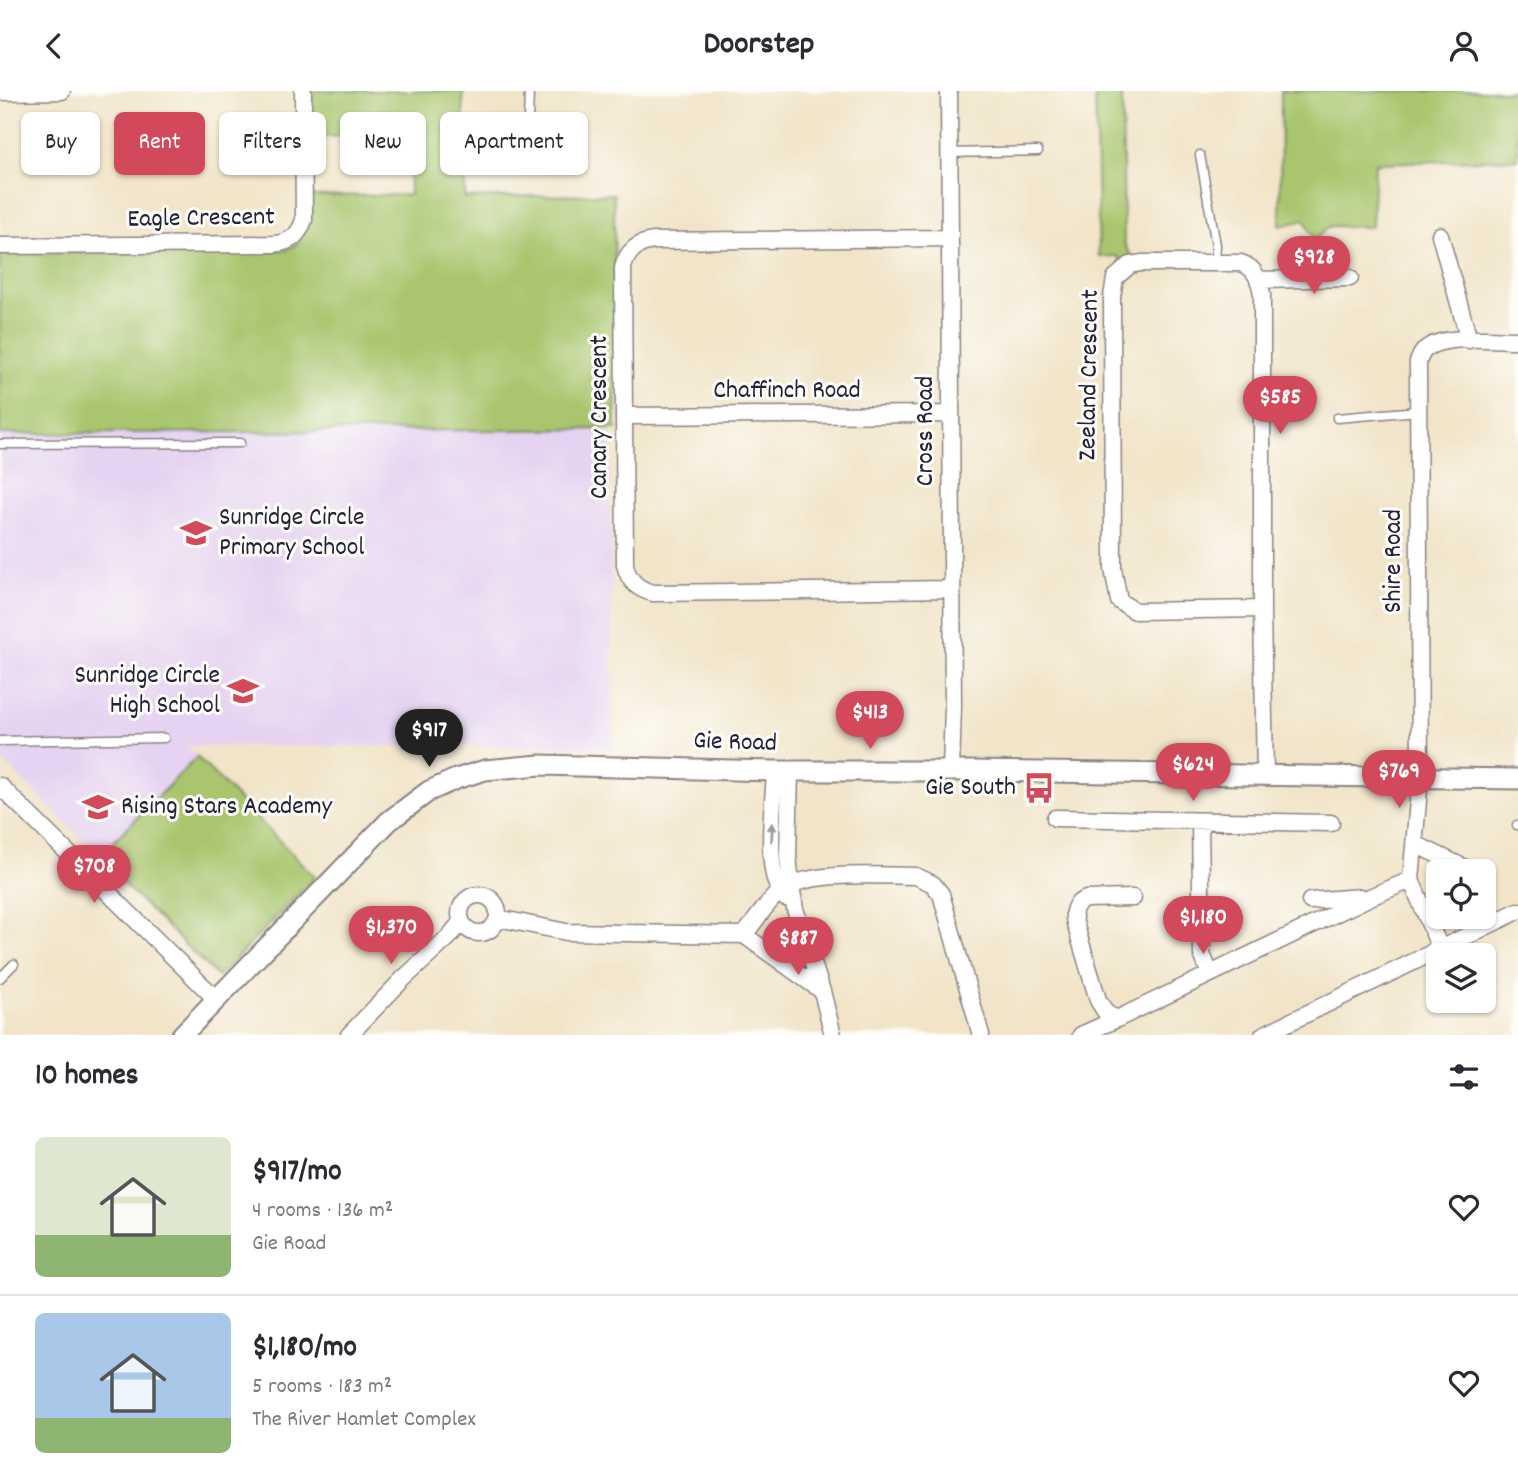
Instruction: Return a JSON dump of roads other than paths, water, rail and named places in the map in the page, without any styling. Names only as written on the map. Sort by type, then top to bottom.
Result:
[{"type":"street","points":[[0,92],[62,91]]},
{"type":"street","name":"Eagle Crescent","points":[[0,246],[286,242],[298,234],[304,220],[303,91]]},
{"type":"street","name":"Cross Road","points":[[949,91],[951,771]]},
{"type":"street","points":[[1440,235],[1469,340],[1518,340]]},
{"type":"street","name":"Canary Crescent","points":[[948,239],[654,241],[641,244],[630,252],[623,268],[625,565],[628,575],[639,589],[653,593],[951,589]]},
{"type":"street","name":"Zeeland Crescent","points":[[1258,280],[1252,269],[1246,265],[1215,262],[1135,264],[1123,269],[1115,278],[1112,297],[1114,585],[1119,601],[1135,611],[1262,609]]},
{"type":"street","points":[[1265,776],[1262,295],[1258,280],[1350,278]]},
{"type":"street","name":"Shire Road","points":[[1411,880],[1420,778],[1418,362],[1428,347],[1451,340],[1469,340]]},
{"type":"street","name":"Chaffinch Road","points":[[624,417],[951,414]]},
{"type":"street","name":"Gie Road","points":[[181,1035],[389,821],[412,802],[443,784],[485,771],[527,765],[782,771],[1518,779]]},
{"type":"street","points":[[782,771],[788,856],[785,889],[795,909],[822,991],[833,1035]]},
{"type":"street","points":[[0,786],[215,998]]},
{"type":"street","points":[[1055,818],[1331,823]]},
{"type":"street","points":[[1200,821],[1202,954],[1210,974]]},
{"type":"street","points":[[1415,844],[1446,859]]},
{"type":"street","points":[[744,935],[785,889],[834,875],[916,876],[933,884],[941,894],[981,1035]]},
{"type":"street","points":[[1081,1035],[1411,880],[1438,943]]},
{"type":"street","points":[[480,895],[492,900],[498,911],[498,918],[491,929],[478,933],[461,922],[463,903],[474,896],[480,895]]},
{"type":"street","points":[[1311,901],[1370,897]]},
{"type":"street","points":[[1117,1019],[1107,1013],[1098,1000],[1075,923],[1074,911],[1075,906],[1086,899],[1133,898]]},
{"type":"street","points":[[1451,943],[1518,911]]},
{"type":"street","points":[[498,918],[566,932],[744,935],[822,991]]},
{"type":"street","points":[[349,1035],[461,922]]},
{"type":"street","points":[[1263,1035],[1426,955]]},
{"type":"lane","points":[[528,112],[529,91]]},
{"type":"lane","points":[[949,153],[1038,151]]},
{"type":"lane","points":[[1200,155],[1216,245],[1215,262]]},
{"type":"lane","points":[[1337,418],[1418,411]]},
{"type":"lane","points":[[0,444],[240,443]]},
{"type":"lane","points":[[0,741],[164,738]]},
{"type":"lane","points":[[0,978],[14,964]]},
{"type":"place","name":"Sunridge Circle Primary School","points":[[196,533]]},
{"type":"place","name":"Sunridge Circle High School","points":[[243,691]]},
{"type":"place","name":"Gie South","points":[[1039,788]]},
{"type":"place","name":"Rising Stars Academy","points":[[98,807]]}]
